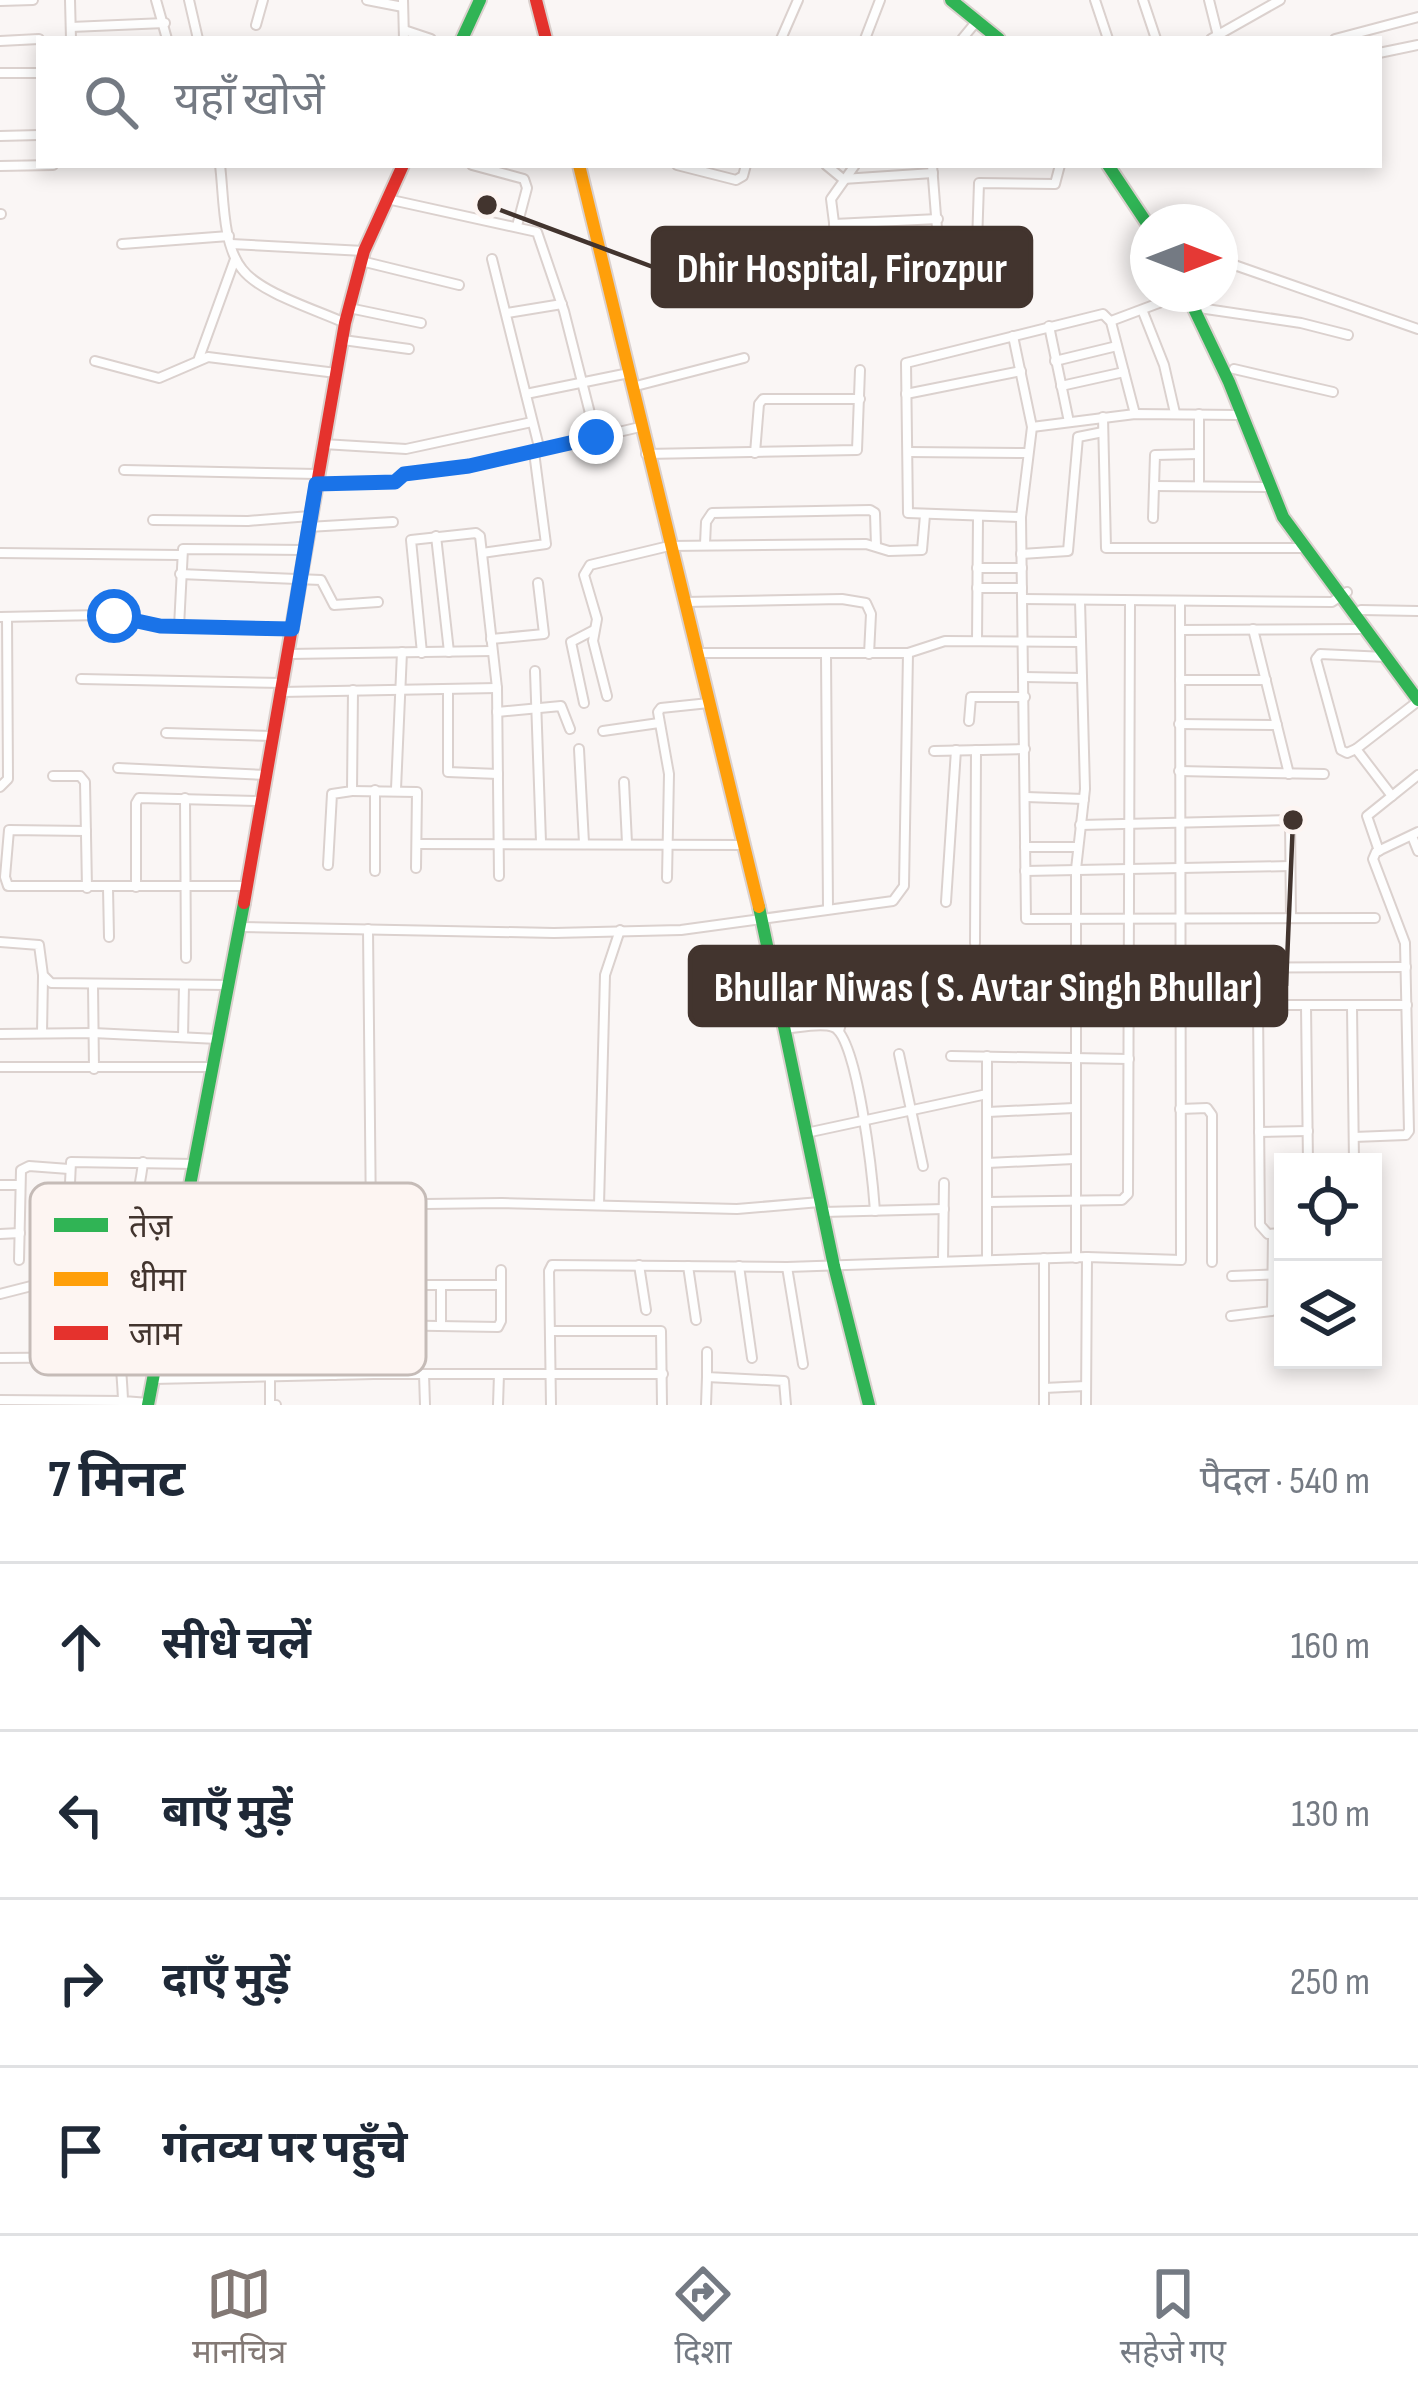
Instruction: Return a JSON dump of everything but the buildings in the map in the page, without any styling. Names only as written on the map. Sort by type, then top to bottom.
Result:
[{"type":"main road","points":[[462,36],[480,0]]},
{"type":"main road","points":[[536,0],[545,36]]},
{"type":"main road","points":[[951,0],[995,36]]},
{"type":"main road","points":[[191,1183],[347,315],[362,256],[402,168]]},
{"type":"main road","points":[[580,168],[745,844],[868,1405]]},
{"type":"main road","points":[[1110,168],[1134,204]]},
{"type":"main road","points":[[1121,168],[1145,204]]},
{"type":"main road","points":[[1194,312],[1243,415],[1268,487],[1302,548],[1361,610],[1418,685]]},
{"type":"main road","points":[[1206,312],[1291,513],[1364,629],[1418,700]]},
{"type":"main road","points":[[148,1404],[154,1375]]},
{"type":"street","points":[[0,1],[32,0]]},
{"type":"street","points":[[70,0],[71,36]]},
{"type":"street","points":[[156,0],[167,36]]},
{"type":"street","points":[[189,0],[197,36]]},
{"type":"street","points":[[256,25],[263,0]]},
{"type":"street","points":[[367,0],[404,3],[404,34]]},
{"type":"street","points":[[782,36],[797,0]]},
{"type":"street","points":[[866,36],[880,0]]},
{"type":"street","points":[[1095,0],[1107,36]]},
{"type":"street","points":[[1143,0],[1155,36]]},
{"type":"street","points":[[1209,0],[1215,36]]},
{"type":"street","points":[[1217,36],[1280,0]]},
{"type":"street","points":[[1346,36],[1418,16]]},
{"type":"street","points":[[964,36],[977,21]]},
{"type":"street","points":[[71,27],[165,22]]},
{"type":"street","points":[[0,40],[36,39]]},
{"type":"street","points":[[1382,52],[1418,45]]},
{"type":"street","points":[[0,74],[36,73]]},
{"type":"street","points":[[0,136],[36,135]]},
{"type":"street","points":[[0,166],[36,165]]},
{"type":"street","points":[[220,168],[230,240],[241,269],[256,281],[347,315],[421,323]]},
{"type":"street","points":[[483,168],[524,179],[527,188],[517,226]]},
{"type":"street","points":[[689,168],[736,180],[745,168]]},
{"type":"street","points":[[830,168],[843,179],[933,169],[941,248],[937,256],[839,264]]},
{"type":"street","points":[[844,302],[831,200],[852,168]]},
{"type":"street","points":[[977,244],[979,183],[1055,184],[1059,168]]},
{"type":"street","points":[[387,199],[534,229],[540,235],[596,437]]},
{"type":"street","points":[[834,224],[938,219]]},
{"type":"street","points":[[122,244],[230,240],[362,256],[459,285]]},
{"type":"street","points":[[199,360],[236,258]]},
{"type":"street","points":[[482,553],[547,544],[532,422],[492,260]]},
{"type":"street","points":[[1238,266],[1418,329]]},
{"type":"street","points":[[506,313],[562,304]]},
{"type":"street","points":[[1111,322],[1140,312]]},
{"type":"street","points":[[1143,312],[1175,413]]},
{"type":"street","points":[[1226,312],[1348,335]]},
{"type":"street","points":[[1021,517],[911,514],[906,509],[905,363],[1103,314],[1111,322],[1136,414]]},
{"type":"street","points":[[1048,326],[1069,422]]},
{"type":"street","points":[[1013,337],[1032,427],[1021,517],[1026,919],[1375,918]]},
{"type":"street","points":[[343,340],[410,349]]},
{"type":"street","points":[[1055,361],[1117,346]]},
{"type":"street","points":[[95,361],[159,378],[216,357],[337,373]]},
{"type":"street","points":[[526,394],[744,358]]},
{"type":"street","points":[[1234,369],[1333,392]]},
{"type":"street","points":[[646,454],[857,450],[860,370]]},
{"type":"street","points":[[906,394],[1021,370]]},
{"type":"street","points":[[1061,386],[1124,372]]},
{"type":"street","points":[[755,453],[763,399],[860,399]]},
{"type":"street","points":[[1032,427],[1136,414],[1243,415]]},
{"type":"street","points":[[1198,486],[1199,414]]},
{"type":"street","points":[[1103,417],[1103,542],[1107,549],[1302,548]]},
{"type":"street","points":[[322,444],[406,449],[532,422]]},
{"type":"street","points":[[124,470],[395,482],[404,474],[469,466],[640,427]]},
{"type":"street","points":[[1022,554],[1068,551],[1078,437],[1103,432]]},
{"type":"street","points":[[908,452],[1028,454]]},
{"type":"street","points":[[1153,518],[1157,454],[1199,454]]},
{"type":"street","points":[[1154,486],[1268,487]]},
{"type":"street","points":[[705,544],[706,522],[712,513],[870,510],[875,513],[876,546]]},
{"type":"street","points":[[607,696],[594,630],[597,621],[584,575],[587,568],[669,546],[705,544],[922,550],[926,514]]},
{"type":"street","points":[[977,642],[978,517]]},
{"type":"street","points":[[153,520],[393,522]]},
{"type":"street","points":[[422,652],[414,537],[476,533],[497,688],[499,876]]},
{"type":"street","points":[[436,536],[448,652]]},
{"type":"street","points":[[179,627],[183,549],[304,550]]},
{"type":"street","points":[[0,554],[181,555]]},
{"type":"street","points":[[977,568],[1022,568]]},
{"type":"street","points":[[180,574],[323,580],[334,605],[378,602]]},
{"type":"street","points":[[491,638],[544,634],[538,584]]},
{"type":"street","points":[[977,588],[1130,603],[1332,602],[1344,595]]},
{"type":"street","points":[[683,602],[842,598],[866,603],[872,614],[869,654]]},
{"type":"street","points":[[1081,601],[1084,799],[1076,869],[1074,1159],[1086,1405]]},
{"type":"street","points":[[988,1202],[1122,1200],[1128,1194],[1130,603]]},
{"type":"street","points":[[551,1405],[552,1265],[787,1267],[1082,1257],[1181,1260],[1180,603]]},
{"type":"street","points":[[1361,610],[1418,611]]},
{"type":"street","points":[[0,787],[8,778],[4,617],[114,616],[179,627],[292,629]]},
{"type":"street","points":[[1253,629],[1289,774]]},
{"type":"street","points":[[1180,630],[1364,629]]},
{"type":"street","points":[[584,703],[571,643],[594,630]]},
{"type":"street","points":[[696,653],[908,653],[937,642],[1082,642]]},
{"type":"street","points":[[288,654],[492,651]]},
{"type":"street","points":[[396,789],[402,652]]},
{"type":"street","points":[[240,927],[554,933],[697,928],[893,901],[904,886],[908,653]]},
{"type":"street","points":[[826,655],[828,908]]},
{"type":"street","points":[[1386,657],[1317,657],[1341,750],[1356,749],[1418,700]]},
{"type":"street","points":[[535,671],[541,842]]},
{"type":"street","points":[[1024,677],[1082,678]]},
{"type":"street","points":[[81,679],[352,690],[497,688]]},
{"type":"street","points":[[1180,680],[1266,680]]},
{"type":"street","points":[[352,690],[352,790]]},
{"type":"street","points":[[448,691],[448,772],[498,774]]},
{"type":"street","points":[[969,721],[970,698],[1024,697]]},
{"type":"street","points":[[667,878],[669,774],[659,723],[661,708],[709,703]]},
{"type":"street","points":[[497,712],[564,707],[570,728]]},
{"type":"street","points":[[604,731],[659,723]]},
{"type":"street","points":[[1179,724],[1277,725]]},
{"type":"street","points":[[166,733],[273,736]]},
{"type":"street","points":[[579,749],[584,843]]},
{"type":"street","points":[[934,751],[1025,749]]},
{"type":"street","points":[[1356,749],[1392,796]]},
{"type":"street","points":[[946,902],[956,750]]},
{"type":"street","points":[[975,943],[976,750]]},
{"type":"street","points":[[118,768],[266,775]]},
{"type":"street","points":[[1179,771],[1324,774]]},
{"type":"street","points":[[1379,850],[1367,816],[1418,775]]},
{"type":"street","points":[[53,776],[83,778],[87,888]]},
{"type":"street","points":[[625,782],[627,843]]},
{"type":"street","points":[[328,865],[332,794],[396,789],[417,792],[416,868]]},
{"type":"street","points":[[375,790],[375,871]]},
{"type":"street","points":[[1027,797],[1084,799]]},
{"type":"street","points":[[185,798],[186,958]]},
{"type":"street","points":[[136,887],[137,800],[261,801]]},
{"type":"street","points":[[1080,825],[1290,820],[1292,918]]},
{"type":"street","points":[[86,831],[9,830],[5,877],[11,887],[246,886]]},
{"type":"street","points":[[1354,1137],[1408,1134],[1404,935],[1373,859],[1379,850],[1415,834],[1418,851]]},
{"type":"street","points":[[417,844],[745,844]]},
{"type":"street","points":[[1025,847],[1077,847]]},
{"type":"street","points":[[1025,871],[1291,866]]},
{"type":"street","points":[[108,888],[110,937]]},
{"type":"street","points":[[368,929],[368,1183]]},
{"type":"street","points":[[599,1204],[605,975],[620,930]]},
{"type":"street","points":[[0,943],[38,943],[42,1033]]},
{"type":"street","points":[[1179,968],[1406,967]]},
{"type":"street","points":[[1037,969],[1077,970]]},
{"type":"street","points":[[875,1211],[864,1119],[839,1030],[840,984],[849,976],[1024,974]]},
{"type":"street","points":[[43,975],[51,983],[228,985]]},
{"type":"street","points":[[93,985],[94,1069]]},
{"type":"street","points":[[183,1037],[184,985]]},
{"type":"street","points":[[1179,1005],[1352,1006],[1406,1000],[1418,993]]},
{"type":"street","points":[[843,1005],[1000,1002]]},
{"type":"street","points":[[1258,1006],[1260,1229],[1274,1233]]},
{"type":"street","points":[[1306,1006],[1308,1153]]},
{"type":"street","points":[[1352,1006],[1354,1153]]},
{"type":"street","points":[[783,1029],[830,1026],[839,1030]]},
{"type":"street","points":[[0,1034],[218,1039]]},
{"type":"street","points":[[899,1054],[923,1166]]},
{"type":"street","points":[[950,1056],[1129,1059]]},
{"type":"street","points":[[987,1056],[987,1260]]},
{"type":"street","points":[[0,1067],[213,1066]]},
{"type":"street","points":[[806,1133],[986,1094]]},
{"type":"street","points":[[988,1112],[1074,1108]]},
{"type":"street","points":[[1180,1108],[1207,1108],[1213,1115],[1212,1262]]},
{"type":"street","points":[[1259,1132],[1308,1131]]},
{"type":"street","points":[[987,1163],[1074,1159]]},
{"type":"street","points":[[69,1183],[73,1161],[195,1164]]},
{"type":"street","points":[[138,1183],[142,1162]]},
{"type":"street","points":[[20,1261],[20,1185],[25,1166],[69,1169]]},
{"type":"street","points":[[943,1261],[944,1184]]},
{"type":"street","points":[[0,1185],[20,1185]]},
{"type":"street","points":[[426,1204],[944,1209]]},
{"type":"street","points":[[0,1234],[20,1233]]},
{"type":"street","points":[[1044,1258],[1045,1405]]},
{"type":"street","points":[[639,1265],[646,1310]]},
{"type":"street","points":[[688,1265],[696,1320]]},
{"type":"street","points":[[739,1266],[752,1358]]},
{"type":"street","points":[[787,1267],[803,1364]]},
{"type":"street","points":[[426,1326],[498,1327],[501,1270]]},
{"type":"street","points":[[1232,1276],[1274,1274]]},
{"type":"street","points":[[426,1286],[501,1285]]},
{"type":"street","points":[[0,1294],[30,1286]]},
{"type":"street","points":[[441,1286],[441,1327]]},
{"type":"street","points":[[1232,1316],[1271,1313],[1274,1296]]},
{"type":"street","points":[[551,1331],[659,1330],[662,1405]]},
{"type":"street","points":[[706,1405],[707,1352]]},
{"type":"street","points":[[0,1358],[30,1357]]},
{"type":"street","points":[[426,1374],[663,1374]]},
{"type":"street","points":[[498,1405],[499,1374]]},
{"type":"street","points":[[122,1375],[123,1402]]},
{"type":"street","points":[[153,1379],[335,1375]]},
{"type":"street","points":[[270,1376],[270,1405],[276,1405]]},
{"type":"street","points":[[707,1376],[784,1381],[786,1405]]},
{"type":"street","points":[[1044,1388],[1086,1386]]},
{"type":"street","points":[[0,1400],[148,1404]]},
{"type":"traffic: fast","points":[[463,36],[480,0]]},
{"type":"traffic: fast","points":[[951,0],[995,36]]},
{"type":"traffic: fast","points":[[1110,168],[1134,204]]},
{"type":"traffic: fast","points":[[1196,312],[1283,517],[1418,700]]},
{"type":"traffic: fast","points":[[190,1183],[244,903]]},
{"type":"traffic: fast","points":[[759,907],[834,1266],[869,1405]]},
{"type":"traffic: fast","points":[[148,1405],[154,1375]]},
{"type":"traffic: slow","points":[[580,168],[759,907]]},
{"type":"traffic: jam","points":[[536,0],[545,36]]},
{"type":"traffic: jam","points":[[244,903],[345,323],[364,251],[402,168]]},
{"type":"place","name":"Dhir Hospital, Firozpur","points":[[487,205]]},
{"type":"place","name":"Bhullar Niwas ( S. Avtar Singh Bhullar)","points":[[1293,820]]},
{"type":"route","points":[[114,616],[160,626],[292,629],[316,484],[395,482],[404,474],[469,466],[596,437]]}]
